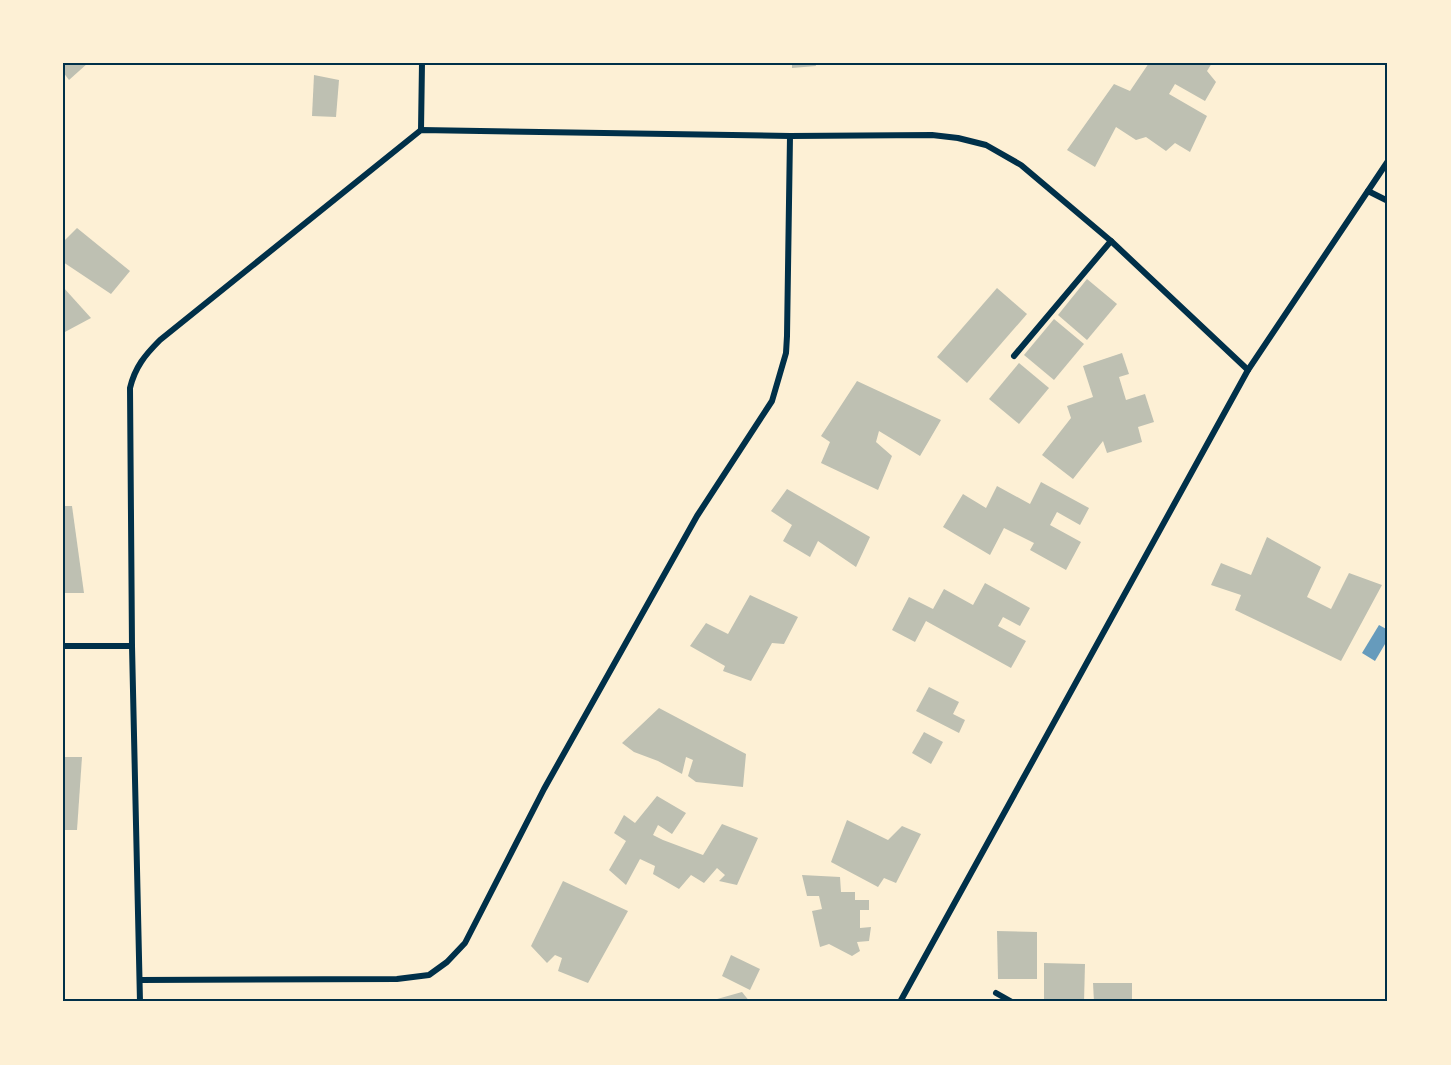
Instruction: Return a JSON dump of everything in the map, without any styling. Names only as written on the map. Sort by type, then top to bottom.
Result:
[{"type":"street","points":[[421,130],[422,63]]},
{"type":"street","points":[[140,1002],[132,646],[130,388],[137,365],[160,339],[421,130],[790,136],[932,135],[986,145],[1020,165],[1111,241],[1248,370]]},
{"type":"street","points":[[140,980],[397,979],[429,975],[447,962],[465,943],[544,789],[686,535],[772,401],[786,352],[788,336],[790,136]]},
{"type":"street","points":[[900,1002],[1248,370],[1388,161]]},
{"type":"street","points":[[1368,191],[1388,201]]},
{"type":"street","points":[[1014,356],[1111,241]]},
{"type":"street","points":[[63,646],[132,646]]},
{"type":"street","points":[[996,993],[1011,1002]]},
{"type":"water","points":[[1379,625],[1388,630],[1388,639],[1375,661],[1362,653]]},
{"type":"building","points":[[63,63],[88,63],[69,80],[63,72]]},
{"type":"building","points":[[792,63],[815,63],[816,66],[792,68]]},
{"type":"building","points":[[1149,63],[1212,63],[1207,71],[1216,82],[1205,101],[1175,84],[1169,94],[1207,116],[1190,152],[1175,143],[1166,151],[1146,137],[1136,140],[1116,127],[1095,167],[1067,150],[1114,84],[1130,91]]},
{"type":"building","points":[[314,75],[339,80],[336,117],[312,116]]},
{"type":"building","points":[[77,228],[130,271],[111,294],[63,262],[63,242]]},
{"type":"building","points":[[1087,279],[1117,304],[1087,340],[1058,315]]},
{"type":"building","points":[[63,287],[91,318],[63,333]]},
{"type":"building","points":[[997,288],[1027,314],[967,383],[937,357]]},
{"type":"building","points":[[1054,319],[1084,344],[1054,380],[1024,355]]},
{"type":"building","points":[[1122,353],[1129,374],[1119,377],[1126,400],[1145,394],[1154,422],[1138,427],[1142,442],[1107,453],[1103,441],[1073,479],[1042,455],[1071,418],[1067,406],[1093,397],[1083,366]]},
{"type":"building","points":[[1019,363],[1049,388],[1019,424],[989,399]]},
{"type":"building","points":[[857,381],[941,420],[920,456],[879,431],[876,442],[892,456],[878,490],[821,463],[830,442],[821,436]]},
{"type":"building","points":[[1041,482],[1089,508],[1080,525],[1057,512],[1050,525],[1081,542],[1066,570],[1030,550],[1034,543],[1004,528],[990,555],[943,527],[963,494],[986,508],[997,486],[1030,504]]},
{"type":"building","points":[[787,489],[870,537],[856,567],[818,541],[810,557],[783,541],[792,525],[771,511]]},
{"type":"building","points":[[63,506],[72,506],[84,593],[63,593]]},
{"type":"building","points":[[1267,537],[1321,567],[1307,597],[1331,609],[1349,573],[1382,585],[1341,661],[1235,610],[1241,595],[1211,585],[1221,563],[1251,575]]},
{"type":"building","points":[[985,583],[1030,608],[1020,626],[1003,617],[998,626],[1026,641],[1011,668],[926,621],[915,642],[892,630],[909,597],[933,609],[944,589],[973,605]]},
{"type":"building","points":[[750,595],[798,617],[784,644],[772,643],[751,681],[723,671],[725,666],[690,646],[706,623],[728,634]]},
{"type":"building","points":[[929,687],[959,702],[953,714],[965,720],[959,733],[916,711]]},
{"type":"building","points":[[659,708],[746,754],[743,787],[696,782],[688,776],[693,760],[686,757],[682,774],[658,761],[634,752],[622,743]]},
{"type":"building","points":[[924,732],[943,742],[931,764],[912,753]]},
{"type":"building","points":[[63,757],[82,757],[77,830],[63,830]]},
{"type":"building","points":[[657,796],[686,813],[672,834],[658,825],[653,835],[663,840],[703,855],[722,824],[758,838],[737,885],[719,881],[725,875],[717,868],[704,883],[691,875],[679,889],[653,874],[655,866],[640,859],[626,885],[609,870],[626,841],[614,833],[624,815],[635,823]]},
{"type":"building","points":[[847,820],[888,840],[902,826],[921,834],[896,883],[884,878],[878,887],[831,862]]},
{"type":"building","points":[[802,875],[840,877],[841,892],[855,892],[855,900],[869,900],[869,910],[860,910],[860,928],[871,927],[869,941],[857,942],[860,951],[852,956],[829,944],[820,947],[812,911],[822,909],[819,896],[807,896]]},
{"type":"building","points":[[563,881],[628,911],[588,983],[558,971],[562,958],[555,955],[547,963],[531,946]]},
{"type":"building","points":[[997,931],[1037,932],[1037,979],[998,979]]},
{"type":"building","points":[[731,955],[760,969],[750,990],[722,976]]},
{"type":"building","points":[[1044,963],[1085,964],[1084,1002],[1044,1002]]},
{"type":"building","points":[[1093,983],[1132,983],[1132,1002],[1094,1002]]},
{"type":"building","points":[[742,992],[750,1002],[710,1002],[710,1001]]}]
